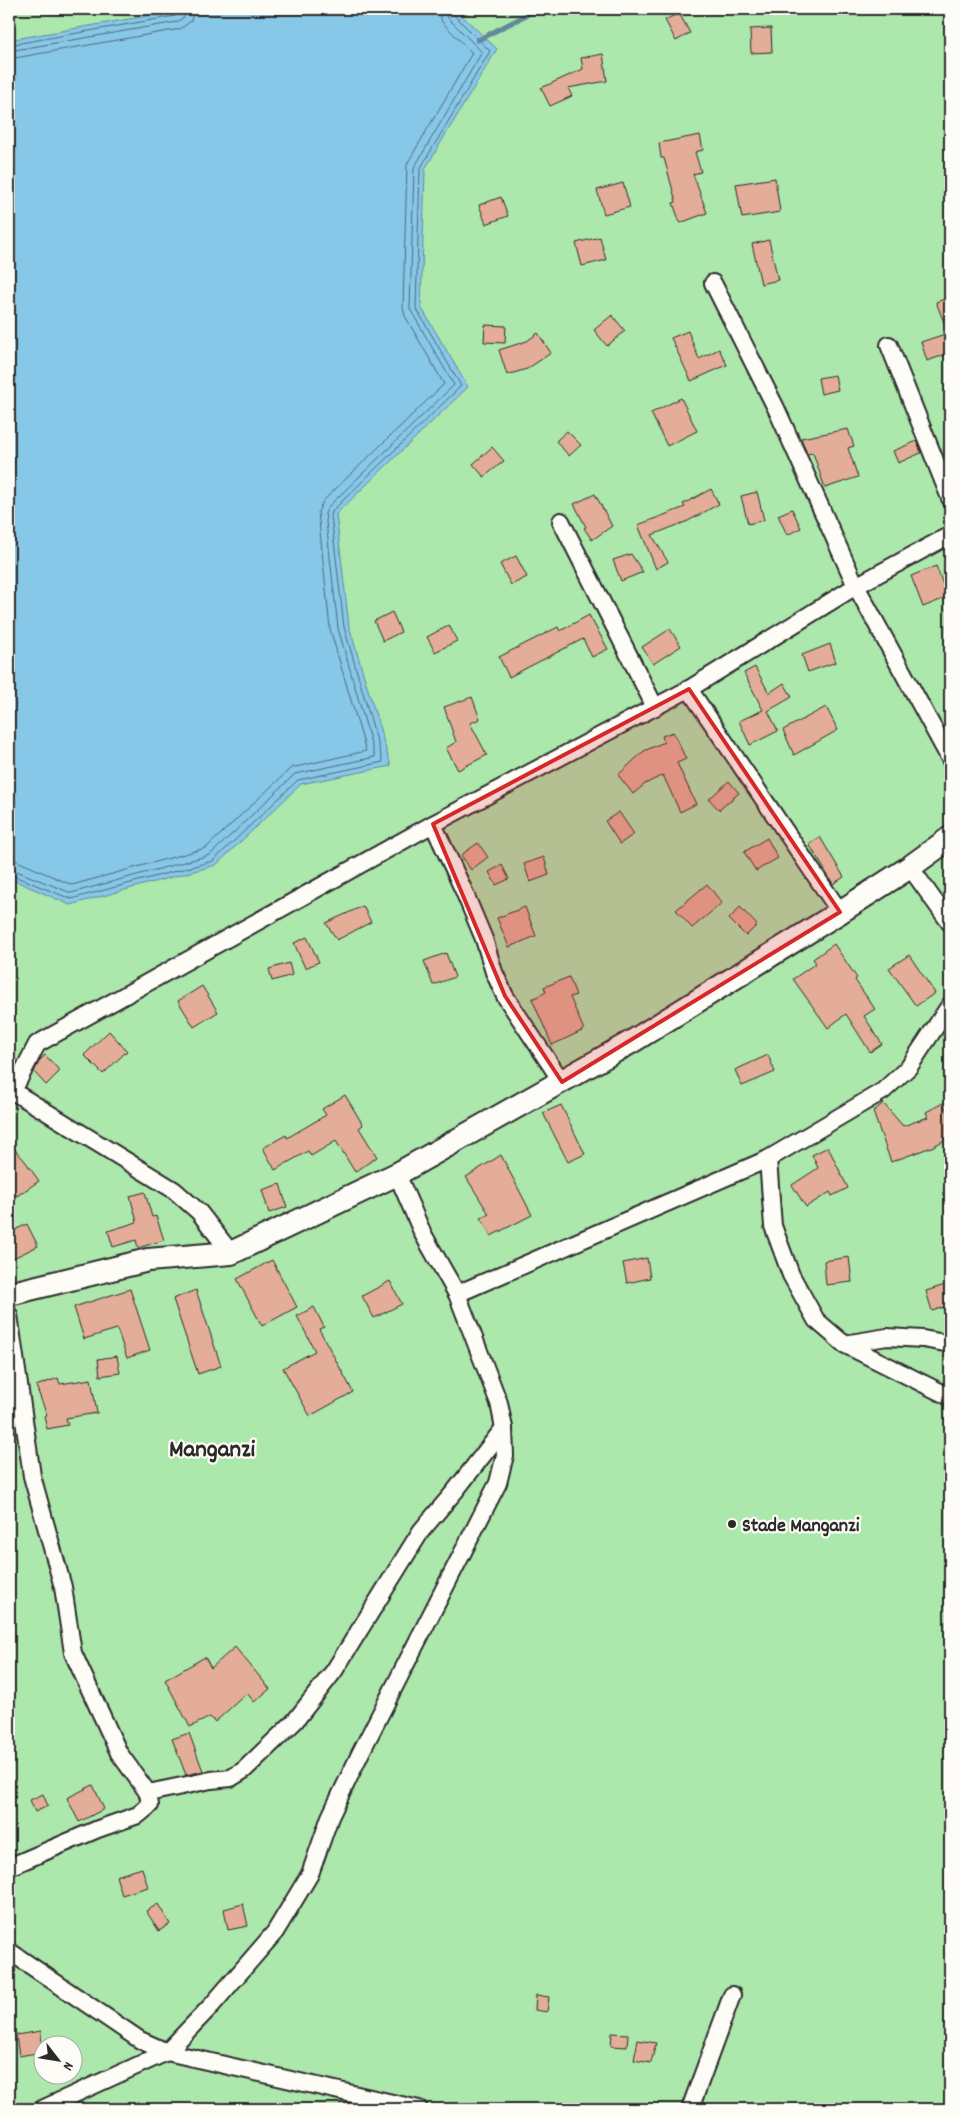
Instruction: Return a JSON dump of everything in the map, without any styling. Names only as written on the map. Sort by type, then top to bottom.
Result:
[{"type":"main road","points":[[9,1294],[148,1260],[231,1253],[397,1174],[641,1036],[910,868],[950,838]]},
{"type":"street","points":[[713,283],[776,408],[856,586],[950,759]]},
{"type":"street","points":[[889,345],[950,498]]},
{"type":"street","points":[[561,521],[656,708]]},
{"type":"street","points":[[231,1253],[199,1212],[174,1190],[11,1090],[37,1044],[433,824],[656,708],[856,586],[950,536]]},
{"type":"street","points":[[689,689],[840,912]]},
{"type":"street","points":[[433,824],[484,939],[494,972],[506,996],[562,1082]]},
{"type":"street","points":[[910,868],[950,923]]},
{"type":"street","points":[[457,1294],[768,1159],[883,1091],[909,1067],[950,1005]]},
{"type":"street","points":[[768,1159],[773,1226],[791,1275],[816,1320],[844,1344],[950,1397]]},
{"type":"street","points":[[42,2109],[167,2052],[212,2005],[275,1932],[310,1874],[330,1817],[360,1754],[498,1483],[505,1455],[504,1428],[500,1402],[457,1294],[423,1234],[397,1174]]},
{"type":"street","points":[[9,1315],[32,1476],[63,1587],[73,1653],[119,1752],[148,1793],[150,1805],[138,1815],[98,1828],[9,1867]]},
{"type":"street","points":[[844,1344],[887,1337],[923,1339],[950,1344]]},
{"type":"street","points":[[148,1793],[211,1780],[231,1778],[244,1770],[295,1721],[334,1672],[421,1531],[504,1428]]},
{"type":"street","points":[[9,1951],[140,2040],[167,2052],[419,2109]]},
{"type":"street","points":[[690,2109],[732,1995]]},
{"type":"highlighted area","points":[[689,689],[840,912],[562,1082],[505,996],[433,824]]},
{"type":"green space","points":[[9,9],[950,9],[950,2109],[9,2109]]},
{"type":"water","points":[[175,9],[455,9],[497,49],[425,169],[421,307],[468,387],[336,514],[349,626],[391,766],[301,784],[216,865],[70,905],[9,878],[9,40],[175,11]]},
{"type":"building","points":[[679,13],[690,33],[676,41],[665,20]]},
{"type":"building","points":[[771,28],[772,52],[751,53],[750,29]]},
{"type":"building","points":[[603,54],[607,81],[568,88],[572,96],[550,106],[541,88],[583,69],[581,58]]},
{"type":"building","points":[[700,135],[703,150],[695,152],[701,172],[693,174],[707,213],[680,223],[673,203],[676,202],[664,158],[661,158],[659,143]]},
{"type":"building","points":[[775,178],[780,212],[742,218],[736,184]]},
{"type":"building","points":[[623,183],[630,207],[604,214],[597,190]]},
{"type":"building","points":[[501,197],[508,216],[486,224],[479,205]]},
{"type":"building","points":[[600,237],[606,260],[582,266],[576,243]]},
{"type":"building","points":[[769,240],[778,280],[761,284],[752,244]]},
{"type":"building","points":[[950,297],[950,353],[927,361],[921,342],[948,333],[936,302]]},
{"type":"building","points":[[612,315],[625,331],[607,346],[594,330]]},
{"type":"building","points":[[485,325],[506,326],[505,343],[484,342]]},
{"type":"building","points":[[688,331],[699,359],[719,349],[727,365],[691,381],[671,338]]},
{"type":"building","points":[[538,333],[551,353],[527,369],[507,375],[499,350],[527,341]]},
{"type":"building","points":[[835,375],[838,390],[821,394],[818,378]]},
{"type":"building","points":[[681,398],[697,431],[667,446],[651,413]]},
{"type":"building","points":[[848,429],[854,446],[848,448],[858,477],[825,488],[813,453],[807,454],[801,438]]},
{"type":"building","points":[[567,431],[581,445],[569,456],[556,441]]},
{"type":"building","points":[[917,441],[921,453],[898,463],[893,451]]},
{"type":"building","points":[[492,447],[504,461],[484,477],[473,464]]},
{"type":"building","points":[[711,489],[719,504],[688,521],[652,535],[668,562],[656,569],[638,525],[685,507],[683,504]]},
{"type":"building","points":[[757,492],[764,520],[748,524],[741,496]]},
{"type":"building","points":[[595,494],[612,526],[592,540],[584,528],[586,527],[574,504]]},
{"type":"building","points":[[792,509],[801,528],[787,535],[778,515]]},
{"type":"building","points":[[631,554],[643,572],[621,581],[613,560]]},
{"type":"building","points":[[516,556],[527,577],[511,585],[500,564]]},
{"type":"building","points":[[936,566],[948,597],[923,607],[911,576]]},
{"type":"building","points":[[392,612],[401,632],[383,641],[374,621]]},
{"type":"building","points":[[589,615],[608,649],[592,657],[583,639],[509,677],[499,657],[558,627],[560,631]]},
{"type":"building","points":[[449,625],[457,641],[435,652],[427,637]]},
{"type":"building","points":[[670,629],[681,646],[653,664],[642,647]]},
{"type":"building","points":[[830,644],[836,662],[808,672],[802,655]]},
{"type":"building","points":[[755,667],[769,693],[784,683],[792,697],[768,711],[778,731],[750,745],[739,721],[763,710],[744,673]]},
{"type":"building","points":[[472,697],[480,719],[470,723],[487,755],[458,770],[446,748],[456,742],[444,707]]},
{"type":"building","points":[[826,707],[838,730],[794,755],[783,730]]},
{"type":"building","points":[[673,732],[686,759],[677,763],[696,804],[680,812],[663,775],[645,784],[633,794],[618,775],[644,751],[664,742],[662,736]]},
{"type":"building","points":[[729,781],[739,793],[719,810],[709,799]]},
{"type":"building","points":[[619,812],[634,834],[620,844],[605,821]]},
{"type":"building","points":[[820,837],[844,877],[833,884],[809,844]]},
{"type":"building","points":[[767,838],[778,858],[756,871],[744,852]]},
{"type":"building","points":[[478,843],[488,857],[471,870],[461,855]]},
{"type":"building","points":[[544,857],[549,875],[530,882],[524,864]]},
{"type":"building","points":[[502,865],[509,879],[496,885],[489,872]]},
{"type":"building","points":[[707,884],[722,903],[692,928],[676,910]]},
{"type":"building","points":[[363,906],[371,922],[337,940],[326,923]]},
{"type":"building","points":[[525,907],[536,936],[509,947],[497,918]]},
{"type":"building","points":[[740,907],[757,925],[746,936],[729,919]]},
{"type":"building","points":[[307,937],[319,962],[305,968],[294,943]]},
{"type":"building","points":[[834,944],[875,1009],[864,1016],[882,1044],[870,1052],[846,1014],[828,1028],[793,979],[816,963],[813,959]]},
{"type":"building","points":[[446,953],[455,977],[433,985],[424,961]]},
{"type":"building","points":[[909,955],[935,993],[916,1006],[889,968]]},
{"type":"building","points":[[289,963],[292,975],[272,981],[269,969]]},
{"type":"building","points":[[569,977],[576,995],[570,997],[584,1030],[552,1045],[532,999],[546,992],[544,987]]},
{"type":"building","points":[[202,986],[218,1012],[194,1027],[178,1001]]},
{"type":"building","points":[[109,1031],[127,1051],[103,1074],[84,1055]]},
{"type":"building","points":[[45,1055],[60,1071],[46,1085],[34,1072]]},
{"type":"building","points":[[768,1055],[775,1072],[742,1086],[735,1070]]},
{"type":"building","points":[[345,1095],[363,1125],[359,1128],[377,1157],[355,1172],[336,1141],[311,1156],[308,1151],[275,1170],[263,1148],[286,1135],[287,1138],[326,1115],[322,1109]]},
{"type":"building","points":[[883,1103],[903,1126],[928,1117],[926,1112],[943,1103],[950,1117],[950,1137],[934,1146],[891,1162],[873,1112]]},
{"type":"building","points":[[561,1105],[585,1154],[568,1162],[543,1113]]},
{"type":"building","points":[[9,1143],[39,1181],[17,1196],[9,1183]]},
{"type":"building","points":[[828,1147],[848,1188],[832,1196],[830,1192],[806,1207],[792,1185],[818,1168],[812,1155]]},
{"type":"building","points":[[501,1155],[532,1215],[491,1236],[481,1218],[489,1214],[466,1177]]},
{"type":"building","points":[[280,1184],[287,1207],[269,1213],[262,1190]]},
{"type":"building","points":[[145,1192],[152,1217],[156,1216],[164,1240],[138,1248],[136,1240],[113,1247],[108,1231],[137,1222],[130,1196]]},
{"type":"building","points":[[27,1224],[38,1246],[9,1260],[9,1233]]},
{"type":"building","points":[[849,1257],[852,1282],[826,1285],[824,1261]]},
{"type":"building","points":[[647,1258],[650,1278],[627,1283],[623,1263]]},
{"type":"building","points":[[272,1260],[297,1307],[262,1326],[237,1279]]},
{"type":"building","points":[[390,1281],[402,1304],[374,1318],[362,1296]]},
{"type":"building","points":[[945,1285],[950,1305],[932,1311],[926,1291]]},
{"type":"building","points":[[130,1289],[150,1350],[127,1358],[117,1329],[84,1339],[74,1307]]},
{"type":"building","points":[[196,1290],[221,1366],[198,1374],[173,1299]]},
{"type":"building","points":[[314,1307],[324,1327],[319,1329],[353,1392],[310,1416],[283,1368],[315,1351],[297,1316]]},
{"type":"building","points":[[117,1356],[120,1373],[100,1376],[98,1359]]},
{"type":"building","points":[[58,1378],[60,1384],[91,1379],[97,1413],[66,1418],[68,1425],[47,1429],[44,1416],[47,1415],[36,1386]]},
{"type":"building","points":[[235,1647],[270,1689],[254,1702],[247,1693],[215,1722],[210,1717],[190,1727],[165,1680],[205,1657],[211,1668]]},
{"type":"building","points":[[189,1733],[203,1771],[186,1775],[172,1739]]},
{"type":"building","points":[[93,1785],[104,1809],[79,1822],[67,1798]]},
{"type":"building","points":[[43,1794],[48,1806],[35,1812],[30,1800]]},
{"type":"building","points":[[142,1868],[148,1887],[122,1895],[116,1876]]},
{"type":"building","points":[[158,1904],[170,1924],[159,1931],[146,1911]]},
{"type":"building","points":[[243,1904],[248,1926],[228,1930],[224,1909]]},
{"type":"building","points":[[536,1995],[549,1997],[547,2012],[535,2010]]},
{"type":"building","points":[[41,2031],[41,2036],[32,2036],[32,2054],[19,2056],[16,2035]]},
{"type":"building","points":[[612,2033],[628,2034],[627,2047],[611,2046]]},
{"type":"building","points":[[638,2040],[656,2043],[651,2063],[634,2060]]},
{"type":"waterway","points":[[478,40],[538,9]]},
{"type":"place","name":"Stade Manganzi","points":[[732,1524]]},
{"type":"district","name":"Manganzi","points":[[212,1447]]}]
